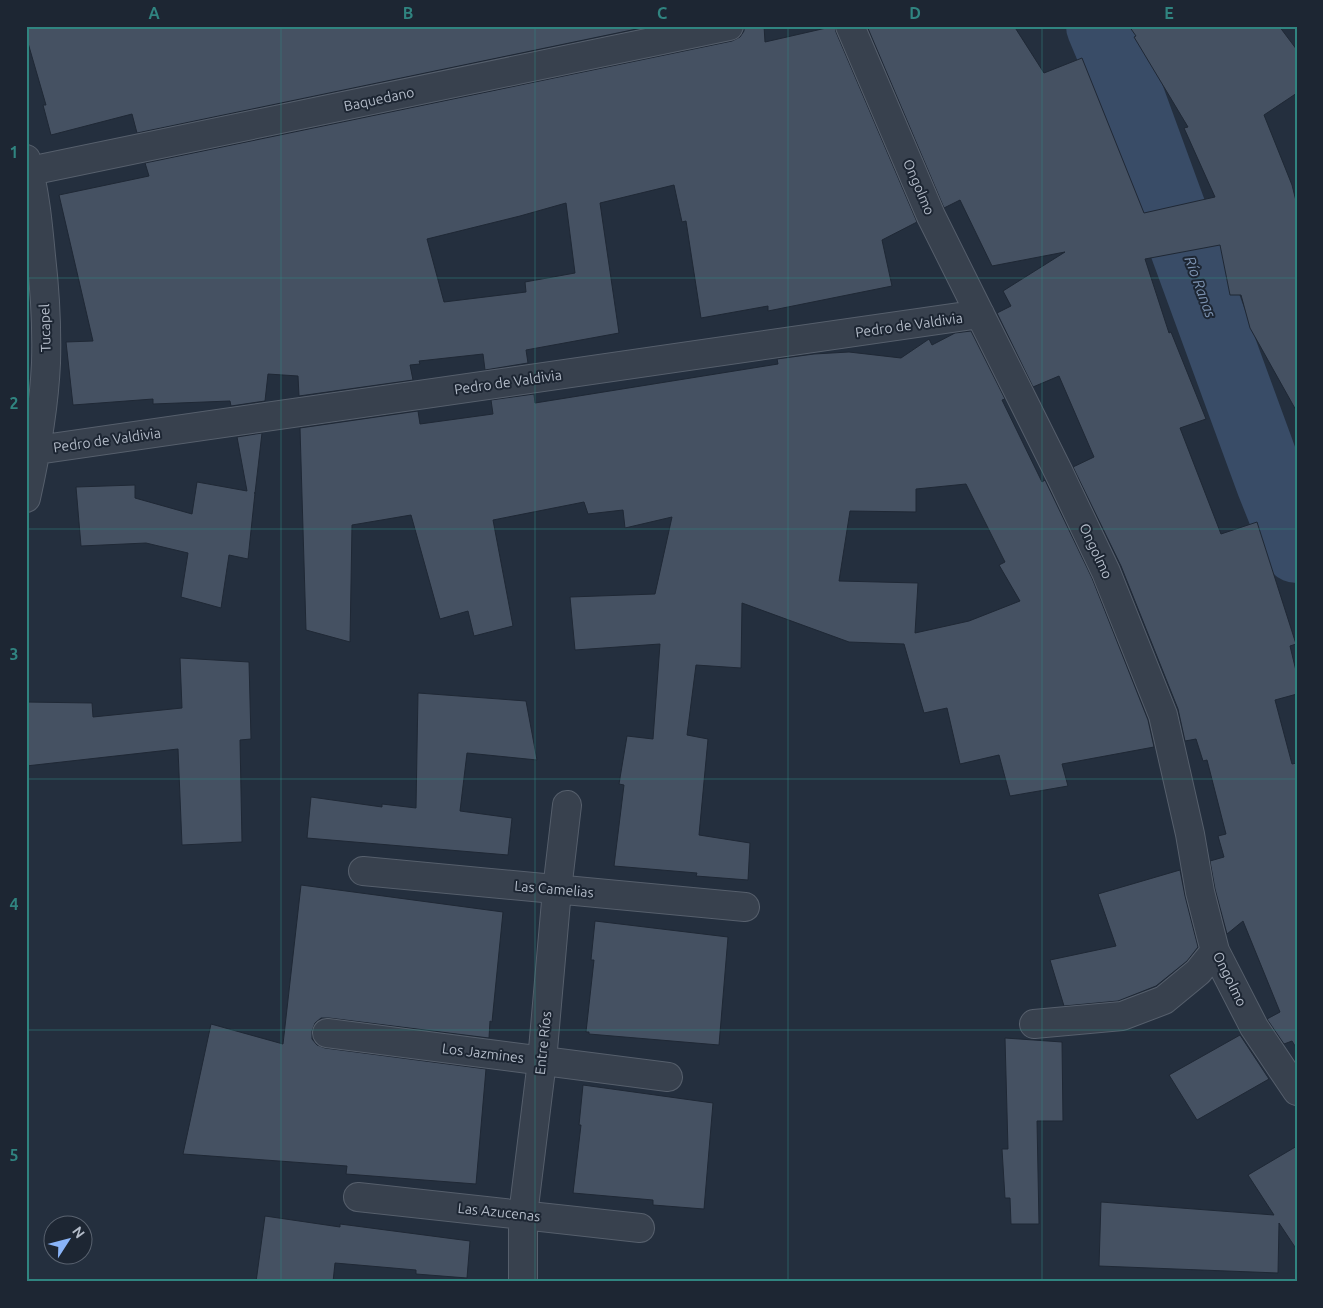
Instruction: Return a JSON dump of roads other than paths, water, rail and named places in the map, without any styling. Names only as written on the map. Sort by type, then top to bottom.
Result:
[{"type":"street","name":"Baquedano","points":[[28,165],[729,26]]},
{"type":"street","name":"Ongolmo","points":[[850,26],[931,216],[1106,572],[1163,715],[1190,834],[1200,892],[1215,951],[1254,1027],[1297,1090]]},
{"type":"street","name":"Tucapel","points":[[26,498],[36,450],[43,400],[36,359],[44,283],[38,224],[28,165]]},
{"type":"street","name":"Pedro de Valdivia","points":[[36,450],[980,314]]},
{"type":"street","name":"Entre Ríos","points":[[523,1282],[523,1215],[542,1061],[557,890],[567,805]]},
{"type":"street","name":"Las Camelias","points":[[363,871],[745,907]]},
{"type":"street","points":[[1034,1024],[1122,1016],[1164,1000],[1198,972],[1215,951]]},
{"type":"street","name":"Los Jazmines","points":[[327,1033],[668,1077]]},
{"type":"street","name":"Las Azucenas","points":[[358,1197],[640,1228]]},
{"type":"waterway","name":"Río Ranas","points":[[1101,26],[1122,76],[1271,483],[1297,548]]}]
